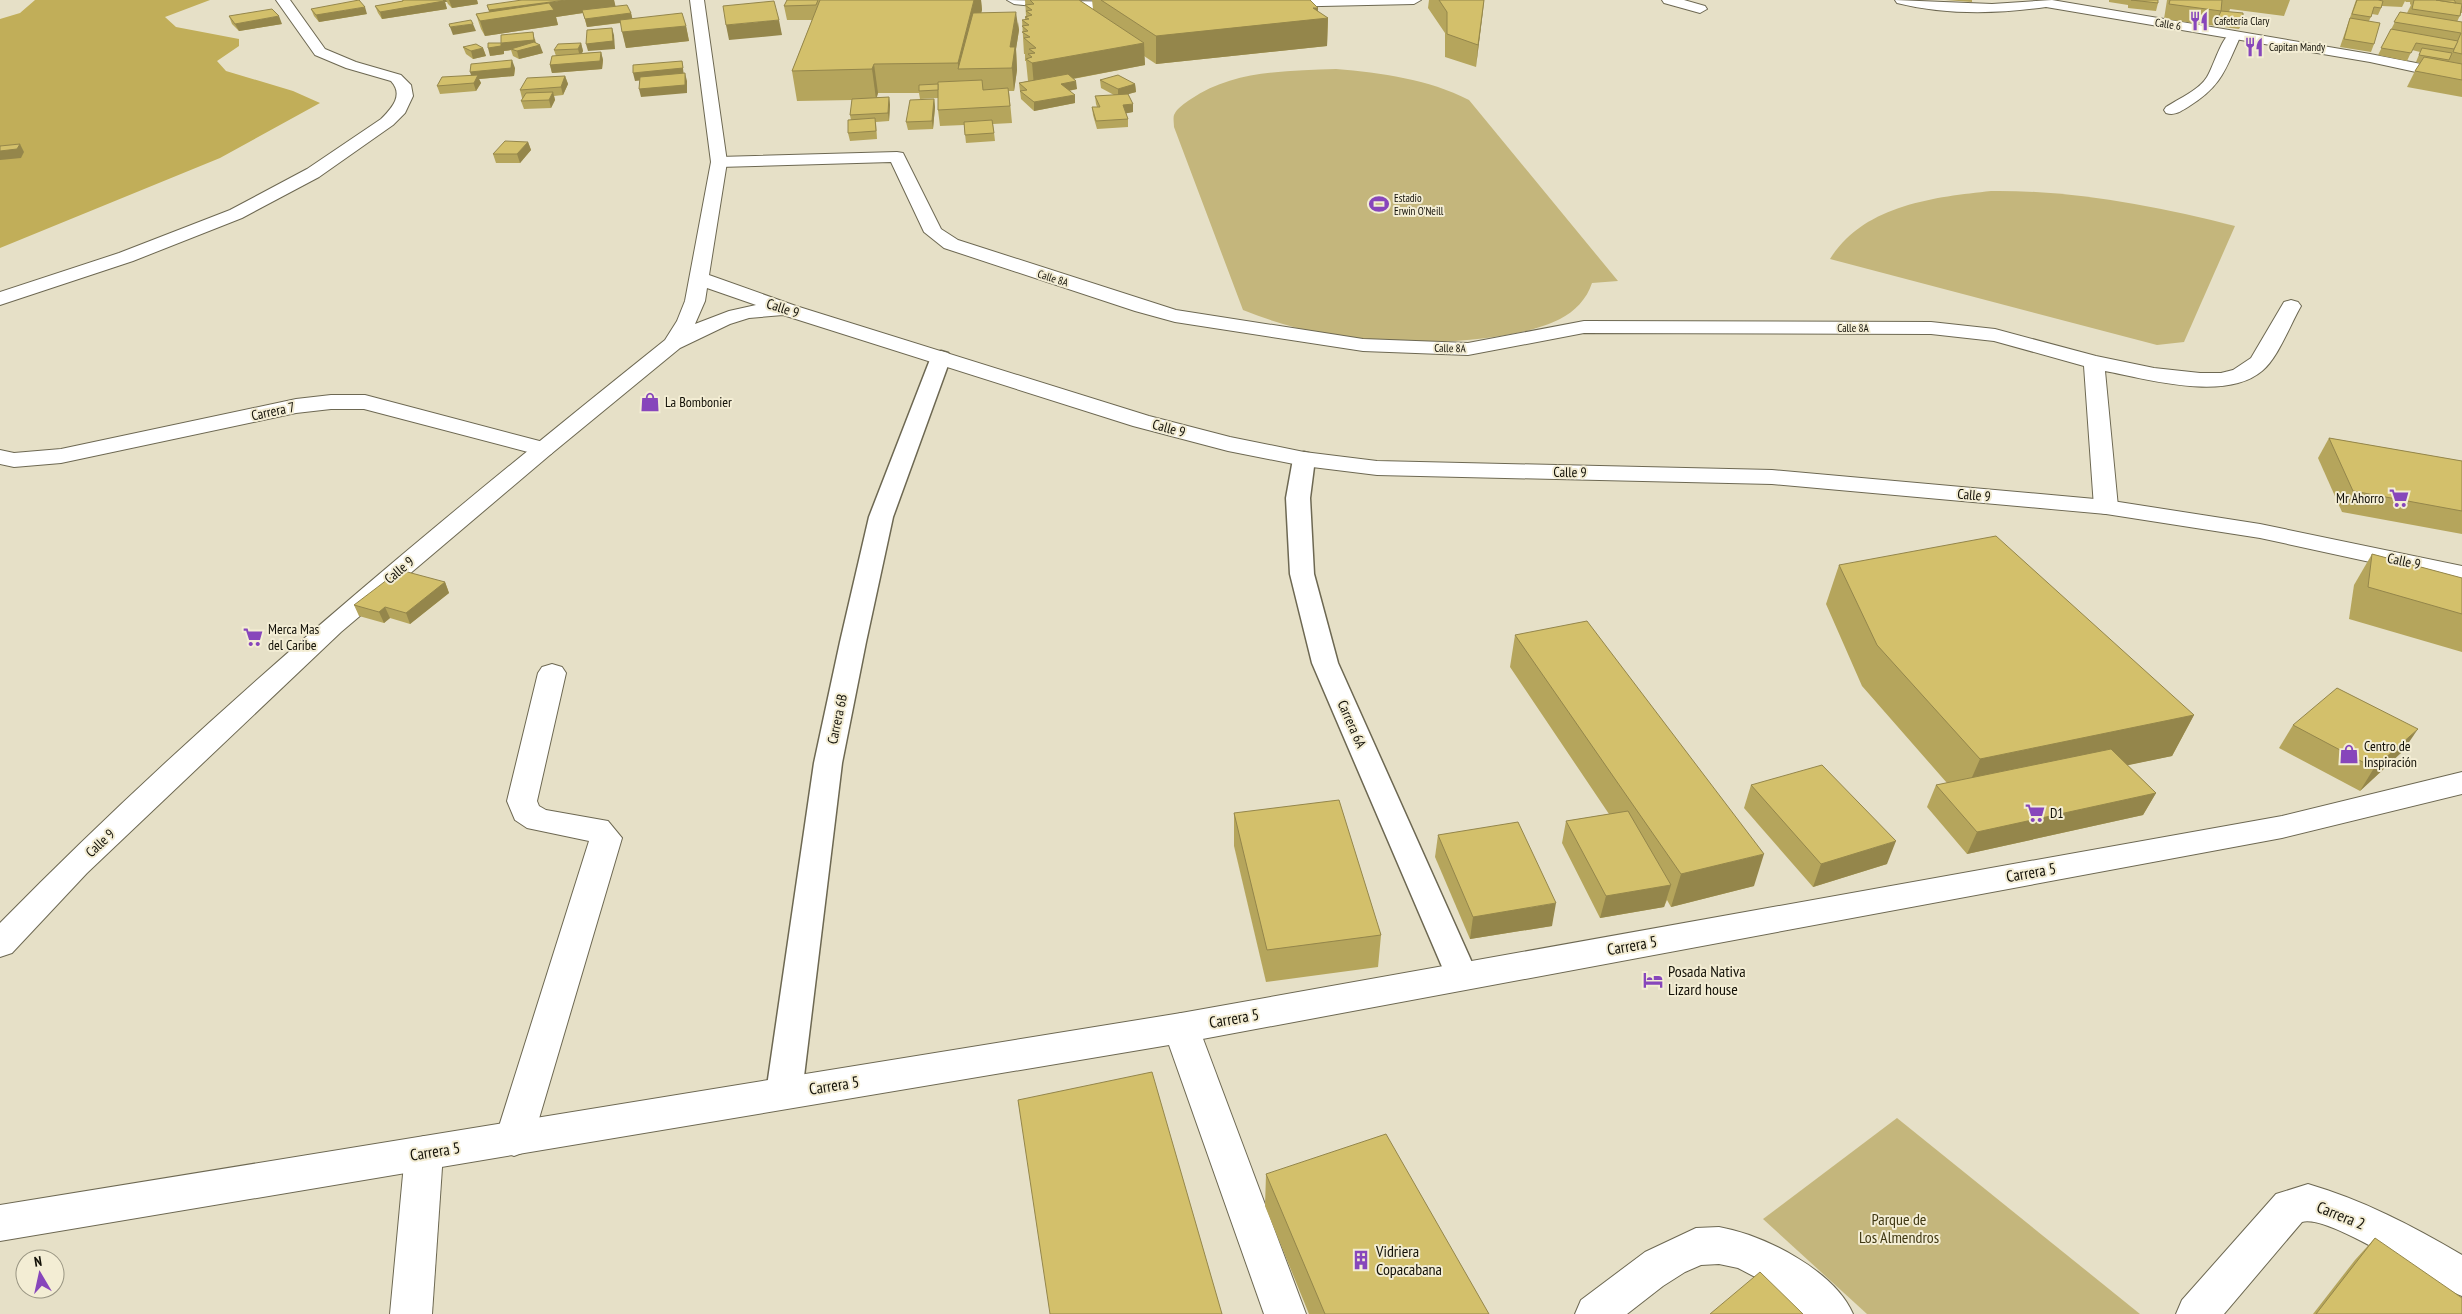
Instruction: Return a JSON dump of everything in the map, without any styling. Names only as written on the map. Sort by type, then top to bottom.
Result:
[{"type":"street","points":[[0,299],[126,257],[236,214],[276,195],[313,173],[387,122],[399,110],[404,96],[403,86],[396,78],[351,65],[320,52],[283,0]]},
{"type":"street","name":"Calle 9","points":[[0,944],[76,865],[332,626],[543,449],[673,344],[687,321],[694,301],[719,162],[697,0]]},
{"type":"street","points":[[1014,0],[1094,7],[1143,6]]},
{"type":"street","points":[[1261,3],[1414,0]]},
{"type":"street","points":[[1669,0],[1700,9]]},
{"type":"street","name":"Calle 6","points":[[1902,0],[1961,7],[1998,7],[2052,1],[2133,18],[2462,77]]},
{"type":"street","points":[[2079,0],[2133,18]]},
{"type":"street","points":[[2172,110],[2202,92],[2213,80],[2234,35]]},
{"type":"street","name":"Calle 8A","points":[[719,162],[897,157],[933,232],[951,244],[1174,316],[1363,345],[1468,349],[1584,328],[1930,328],[1995,335],[2094,362]]},
{"type":"street","name":"Calle 9","points":[[698,278],[788,310],[1141,421],[1228,444],[1304,458],[1377,468],[1772,476],[2106,507],[2260,531],[2462,574]]},
{"type":"street","points":[[2106,507],[2094,362],[2178,378],[2232,379],[2245,374],[2256,366],[2291,306]]},
{"type":"street","points":[[673,344],[705,326],[731,316],[763,310],[788,310]]},
{"type":"street","name":"Carrera 6B","points":[[784,1094],[828,763],[853,642],[881,517],[941,357]]},
{"type":"street","name":"Carrera 7","points":[[0,457],[14,460],[61,456],[296,406],[331,402],[365,402],[543,449]]},
{"type":"street","name":"Carrera 6A","points":[[1304,458],[1298,498],[1302,574],[1325,663],[1462,976]]},
{"type":"street","points":[[514,1138],[606,838],[597,829],[538,820],[526,812],[522,801],[552,673]]},
{"type":"street","name":"Carrera 5","points":[[0,1223],[1181,1028],[2282,826],[2462,783]]},
{"type":"street","points":[[1181,1028],[1285,1314]]},
{"type":"street","points":[[411,1314],[424,1153]]},
{"type":"street","name":"Carrera 2","points":[[2198,1314],[2290,1207],[2308,1202],[2348,1215],[2405,1243],[2462,1277]]},
{"type":"street","points":[[1596,1314],[1639,1277],[1671,1258],[1700,1246],[1730,1246],[1774,1264],[1815,1297],[1832,1314]]},
{"type":"green space","name":"Estadio Erwin O'Neill","points":[[1336,69],[1404,78],[1437,87],[1469,100],[1618,281],[1592,283],[1587,294],[1575,309],[1560,319],[1520,332],[1470,340],[1396,342],[1359,340],[1308,331],[1275,322],[1243,310],[1174,127],[1175,112],[1207,89],[1242,77],[1299,70]]},
{"type":"green space","points":[[1991,191],[2022,191],[2083,196],[2145,206],[2235,226],[2184,342],[2157,345],[1830,259],[1844,241],[1861,226],[1881,215],[1924,201]]},
{"type":"green space","name":"Parque de Los Almendros","points":[[1897,1118],[2140,1314],[1867,1314],[1763,1219]]},
{"type":"shaded area","points":[[35,0],[210,0],[165,17],[176,27],[239,39],[239,46],[217,61],[226,71],[293,91],[320,103],[220,158],[0,248],[0,19],[20,13]]},
{"type":"building","points":[[359,0],[365,7],[316,15],[311,9]]},
{"type":"building","points":[[403,0],[444,1],[380,12],[375,6]]},
{"type":"building","points":[[522,0],[566,0],[489,10],[487,5]]},
{"type":"building","points":[[787,0],[818,0],[816,5],[784,6]]},
{"type":"building","points":[[820,0],[974,0],[958,63],[874,64],[872,69],[792,71]]},
{"type":"building","points":[[1030,0],[1079,0],[1144,43],[1032,63],[1026,59],[1032,57],[1028,54],[1035,53],[1029,49],[1036,48],[1024,38],[1030,37],[1022,32],[1028,31],[1022,26],[1029,25],[1022,20],[1029,19],[1025,17],[1032,15],[1026,11],[1032,10],[1025,5],[1034,4]]},
{"type":"building","points":[[1101,0],[1310,0],[1318,8],[1313,8],[1328,18],[1156,36]]},
{"type":"building","points":[[1439,0],[1484,0],[1478,45],[1447,34],[1447,12]]},
{"type":"building","points":[[2131,0],[2158,0],[2158,3]]},
{"type":"building","points":[[2170,0],[2222,0],[2221,11],[2169,4]]},
{"type":"building","points":[[2357,0],[2383,1],[2381,8],[2374,7],[2371,17],[2352,14]]},
{"type":"building","points":[[2414,0],[2436,0],[2462,4],[2460,16],[2412,9]]},
{"type":"building","points":[[2436,0],[2454,0],[2456,3]]},
{"type":"building","points":[[774,1],[779,20],[726,25],[723,6]]},
{"type":"building","points":[[549,3],[554,10],[480,21],[476,14]]},
{"type":"building","points":[[627,5],[631,13],[585,19],[582,10]]},
{"type":"building","points":[[272,9],[279,16],[235,24],[229,16]]},
{"type":"building","points":[[2221,11],[2243,13],[2243,22],[2218,18]]},
{"type":"building","points":[[1016,12],[1010,47],[1015,47],[1012,68],[958,69],[973,13]]},
{"type":"building","points":[[2400,12],[2462,22],[2462,54],[2453,52],[2461,33],[2394,22]]},
{"type":"building","points":[[682,13],[686,26],[622,32],[620,20]]},
{"type":"building","points":[[2350,18],[2380,23],[2374,44],[2344,39]]},
{"type":"building","points":[[471,20],[473,24],[450,27],[449,24]]},
{"type":"building","points":[[612,28],[613,41],[586,44],[587,30]]},
{"type":"building","points":[[2391,29],[2458,41],[2454,49],[2416,43],[2411,53],[2381,48]]},
{"type":"building","points":[[533,32],[534,40],[501,43],[501,35]]},
{"type":"building","points":[[534,42],[540,45],[517,51],[511,49]]},
{"type":"building","points":[[488,43],[501,43],[501,46],[488,48]]},
{"type":"building","points":[[581,43],[578,49],[554,50],[558,44]]},
{"type":"building","points":[[476,44],[483,48],[471,51],[463,47]]},
{"type":"building","points":[[2422,48],[2452,53],[2449,60],[2419,55]]},
{"type":"building","points":[[601,52],[600,61],[550,65],[552,56]]},
{"type":"building","points":[[2424,57],[2462,64],[2462,80],[2415,71]]},
{"type":"building","points":[[512,60],[511,68],[470,72],[471,64]]},
{"type":"building","points":[[682,61],[683,68],[633,73],[633,65]]},
{"type":"building","points":[[685,73],[685,85],[639,89],[640,77]]},
{"type":"building","points":[[1068,74],[1076,81],[1061,84],[1075,95],[1034,102],[1020,91],[1027,90],[1019,83]]},
{"type":"building","points":[[478,75],[474,83],[437,86],[442,77]]},
{"type":"building","points":[[1118,75],[1135,84],[1118,89],[1100,80]]},
{"type":"building","points":[[565,76],[561,87],[520,90],[527,78]]},
{"type":"building","points":[[982,80],[983,90],[1008,88],[1010,106],[938,110],[938,82]]},
{"type":"building","points":[[938,84],[938,90],[919,91],[919,85]]},
{"type":"building","points":[[553,92],[549,100],[521,101],[526,93]]},
{"type":"building","points":[[1128,94],[1133,104],[1123,105],[1128,119],[1096,121],[1092,107],[1100,107],[1095,96]]},
{"type":"building","points":[[889,97],[888,113],[850,115],[852,99]]},
{"type":"building","points":[[934,99],[932,121],[906,122],[910,100]]},
{"type":"building","points":[[875,118],[876,131],[848,133],[848,120]]},
{"type":"building","points":[[992,120],[994,133],[965,135],[964,122]]},
{"type":"building","points":[[505,141],[528,142],[517,154],[493,154]]},
{"type":"building","points":[[20,144],[17,149],[0,151],[0,146]]},
{"type":"building","points":[[2329,438],[2462,461],[2462,511],[2353,491]]},
{"type":"building","points":[[1996,536],[2194,715],[1980,759],[1877,645],[1839,565]]},
{"type":"building","points":[[2372,554],[2462,578],[2462,614],[2368,587]]},
{"type":"building","points":[[400,570],[445,582],[406,613],[385,607],[379,612],[354,605]]},
{"type":"building","points":[[1587,621],[1764,854],[1681,874],[1515,635]]},
{"type":"building","points":[[2337,688],[2418,729],[2374,768],[2293,725]]},
{"type":"building","points":[[2111,749],[2156,793],[1977,832],[1936,785]]},
{"type":"building","points":[[1822,765],[1896,841],[1821,864],[1751,785]]},
{"type":"building","points":[[1339,800],[1381,935],[1267,950],[1234,813]]},
{"type":"building","points":[[1628,811],[1671,885],[1606,896],[1566,821]]},
{"type":"building","points":[[1518,822],[1556,903],[1473,917],[1438,835]]},
{"type":"building","points":[[1152,1072],[1222,1314],[1050,1314],[1018,1100]]},
{"type":"building","name":"Vidriera Copacabana","points":[[1386,1134],[1489,1314],[1325,1314],[1266,1174]]},
{"type":"building","points":[[2375,1238],[2462,1298],[2462,1314],[2316,1314]]},
{"type":"building","points":[[1760,1272],[1803,1314],[1710,1314]]},
{"type":"place","name":"Cafetería Clary","points":[[2199,21]]},
{"type":"place","name":"Capitan Mandy","points":[[2254,47]]},
{"type":"place","name":"Estadio Erwin O'Neill","points":[[1379,204]]},
{"type":"place","name":"La Bombonier","points":[[650,402]]},
{"type":"place","name":"Mr Ahorro","points":[[2399,498]]},
{"type":"place","name":"Merca Mas del Caribe","points":[[253,637]]},
{"type":"place","name":"Centro de Inspiración","points":[[2349,754]]},
{"type":"place","name":"D1","points":[[2035,813]]},
{"type":"place","name":"Posada Nativa Lizard house","points":[[1653,980]]},
{"type":"place","name":"Vidriera Copacabana","points":[[1361,1260]]}]
